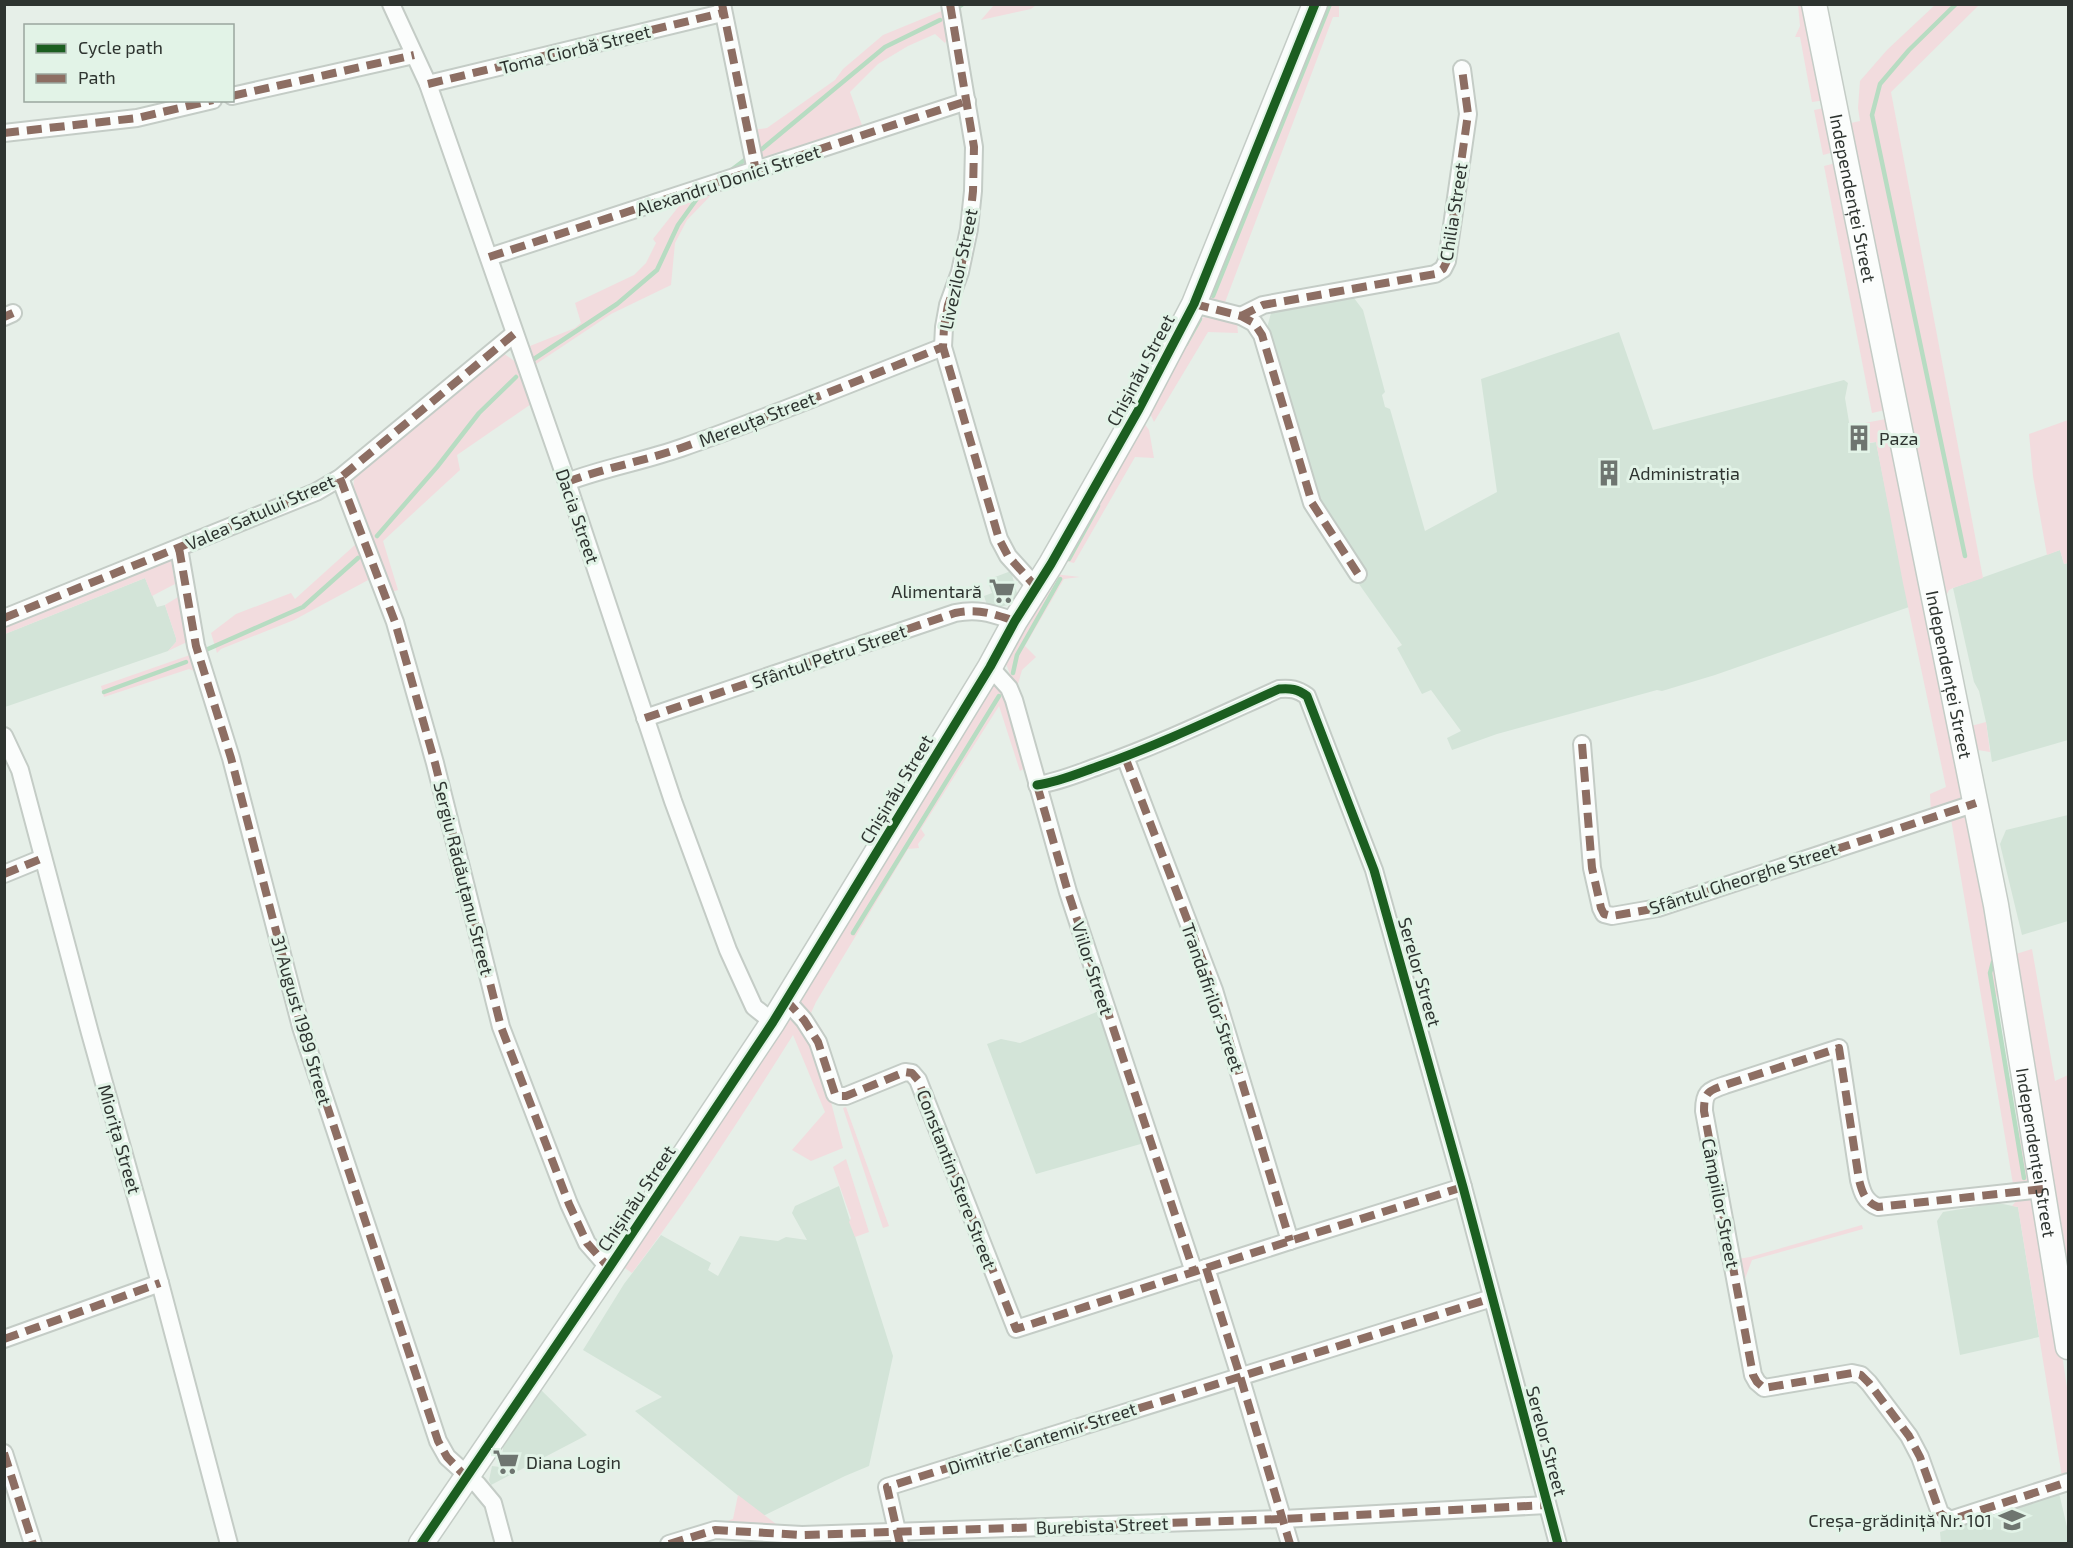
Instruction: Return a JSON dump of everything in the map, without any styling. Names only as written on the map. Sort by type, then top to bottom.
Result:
[{"type":"street","name":"Dacia Street","points":[[391,4],[428,84],[567,482],[673,801],[728,950],[754,1007],[773,1022]]},
{"type":"street","name":"Livezilor Street","points":[[950,4],[974,147],[974,190],[969,230],[960,272],[948,305],[943,347],[999,539],[1008,556],[1036,587]]},
{"type":"street","name":"Chișinău Street","points":[[421,1544],[773,1022],[990,667],[1015,621],[1052,564],[1139,409],[1194,304],[1315,4]]},
{"type":"street","name":"Independenței Street","points":[[1814,4],[2008,970],[2068,1347]]},
{"type":"street","name":"Toma Ciorbă Street","points":[[428,84],[722,9],[756,171]]},
{"type":"street","points":[[234,96],[414,55]]},
{"type":"street","name":"Chilia Street","points":[[1241,316],[1263,305],[1435,274],[1443,269],[1447,261],[1468,114],[1462,69]]},
{"type":"street","name":"Alexandru Donici Street","points":[[489,257],[967,101]]},
{"type":"street","points":[[4,133],[137,118],[205,102]]},
{"type":"street","name":"Chișinău Street","points":[[1194,304],[1241,316],[1254,323],[1262,335],[1311,503],[1358,574]]},
{"type":"street","name":"Valea Satului Street","points":[[4,618],[316,492],[340,478],[514,334]]},
{"type":"street","name":"Mereuța Street","points":[[567,482],[717,435],[943,347]]},
{"type":"street","name":"Sergiu Rădăuțanu Street","points":[[340,478],[395,622],[435,763],[501,1027],[569,1204],[587,1243],[609,1268]]},
{"type":"street","name":"31 August 1989 Street","points":[[179,548],[196,646],[231,758],[301,1027],[438,1441],[447,1457],[466,1477],[485,1492],[493,1503],[504,1544]]},
{"type":"street","name":"Sfântul Petru Street","points":[[645,717],[955,613],[970,610],[986,612],[1015,621]]},
{"type":"street","name":"Viilor Street","points":[[990,667],[1009,688],[1068,892],[1200,1270]]},
{"type":"street","name":"Serelor Street","points":[[1037,785],[1051,783],[1125,757],[1279,689],[1298,690],[1307,696],[1374,870],[1463,1187],[1558,1544]]},
{"type":"street","name":"Miorița Street","points":[[4,736],[20,770],[229,1544]]},
{"type":"street","name":"Sfântul Gheorghe Street","points":[[1582,744],[1592,868],[1601,908],[1604,914],[1612,916],[1658,908],[1976,803]]},
{"type":"street","name":"Trandafirilor Street","points":[[1125,757],[1214,990],[1290,1241]]},
{"type":"street","points":[[4,874],[43,858]]},
{"type":"street","name":"Constantin Stere Street","points":[[786,1000],[804,1020],[818,1042],[835,1094],[846,1096],[905,1072],[912,1073],[918,1080],[1016,1329],[1200,1270]]},
{"type":"street","name":"Câmpiilor Street","points":[[2043,1190],[1878,1207],[1871,1204],[1862,1191],[1859,1180],[1839,1048],[1725,1084],[1709,1091],[1704,1098],[1704,1111],[1753,1375],[1757,1382],[1764,1388],[1852,1374],[1861,1376],[1869,1383],[1909,1436],[1920,1457],[1940,1513],[1950,1520],[2068,1482]]},
{"type":"street","points":[[1290,1544],[1240,1376],[1200,1270],[1463,1187]]},
{"type":"street","points":[[4,1339],[160,1283]]},
{"type":"street","name":"Dimitrie Cantemir Street","points":[[898,1538],[887,1487],[1492,1298]]},
{"type":"street","points":[[4,1453],[33,1544]]},
{"type":"street","points":[[1283,1519],[1547,1505]]},
{"type":"street","name":"Burebista Street","points":[[669,1544],[715,1530],[898,1538],[1283,1519]]},
{"type":"shaded area","points":[[994,5],[1036,5],[1031,9],[981,20]]},
{"type":"shaded area","points":[[1324,5],[1339,5],[1339,17],[1333,17],[1224,305],[1214,302],[1208,292]]},
{"type":"shaded area","points":[[1798,5],[1809,5],[1826,100],[1812,102],[1800,37],[1795,37],[1800,26]]},
{"type":"shaded area","points":[[1821,5],[1827,5],[1851,123],[1860,121],[1858,108],[1860,81],[1887,50],[1935,5],[1979,5],[1891,92],[1983,578],[1953,588],[1946,596],[1942,596]]},
{"type":"shaded area","points":[[944,10],[949,36],[945,43],[935,34],[908,46],[878,64],[850,92],[863,128],[765,163],[752,130],[767,128],[835,80],[843,69],[883,35]]},
{"type":"shaded area","points":[[1829,107],[1838,151],[1823,155],[1814,110]]},
{"type":"shaded area","points":[[1840,162],[1889,409],[1872,413],[1824,166]]},
{"type":"shaded area","points":[[715,191],[687,220],[675,243],[671,285],[611,314],[536,364],[530,346],[575,328],[581,323],[575,303],[634,275],[646,263],[656,243],[653,239],[683,201]]},
{"type":"shaded area","points":[[1344,297],[1354,298],[1363,310],[1385,392],[1382,395],[1385,407],[1390,409],[1425,531],[1497,492],[1481,379],[1619,332],[1653,430],[1844,380],[1848,383],[1845,398],[1853,446],[1876,442],[1909,607],[1715,675],[1497,734],[1452,750],[1447,738],[1461,731],[1431,690],[1422,694],[1397,648],[1402,645],[1354,577],[1364,569],[1307,476],[1267,328],[1271,313]]},
{"type":"shaded area","points":[[1210,316],[1237,323],[1238,333],[1208,332],[1154,422],[1147,407],[1197,319]]},
{"type":"shaded area","points":[[503,353],[520,365],[534,402],[457,455],[460,470],[383,541],[398,590],[389,593],[353,499],[354,476]]},
{"type":"shaded area","points":[[1891,418],[1967,800],[1931,812],[1930,794],[1946,787],[1876,442],[1866,443],[1864,431],[1851,434],[1849,426]]},
{"type":"shaded area","points":[[1141,419],[1149,430],[1154,458],[1135,457],[1074,563],[1062,560]]},
{"type":"shaded area","points":[[2068,420],[2068,563],[2064,564],[2060,550],[2047,555],[2033,476],[2029,434]]},
{"type":"shaded area","points":[[356,544],[370,579],[294,620],[221,649],[217,653],[211,633],[236,614],[291,593],[295,599]]},
{"type":"shaded area","points":[[2060,550],[2064,564],[2068,563],[2068,740],[1992,762],[1986,722],[1979,691],[1974,682],[1953,588]]},
{"type":"shaded area","points":[[171,559],[175,584],[152,596],[145,578],[5,634],[5,628]]},
{"type":"shaded area","points":[[1011,571],[1017,593],[1011,604],[1000,607],[987,605],[984,596],[992,593],[987,580]]},
{"type":"shaded area","points":[[1054,574],[1080,577],[1064,579],[1025,646],[1036,657],[1022,670],[1018,684],[1014,684],[1004,659]]},
{"type":"shaded area","points":[[145,578],[157,607],[165,605],[176,638],[176,642],[168,651],[5,707],[5,634]]},
{"type":"shaded area","points":[[178,597],[187,642],[168,651],[176,642],[176,638],[165,605]]},
{"type":"shaded area","points":[[190,655],[194,671],[189,669],[104,697],[101,686]]},
{"type":"shaded area","points":[[987,683],[996,686],[1009,701],[1029,766],[1020,771],[999,706],[921,829],[925,835],[918,844],[919,848],[908,849],[816,1002],[811,1013],[824,1033],[823,1037],[807,1015],[799,998]]},
{"type":"shaded area","points":[[1986,722],[1990,752],[1978,750],[1971,726]]},
{"type":"shaded area","points":[[2068,815],[2068,921],[2022,935],[2000,844],[2006,830]]},
{"type":"shaded area","points":[[1971,816],[2007,995],[1994,997],[2014,1131],[2028,1129],[2035,1181],[2013,1184],[1951,819]]},
{"type":"shaded area","points":[[2032,949],[2055,1081],[2068,1075],[2068,1293],[2016,954]]},
{"type":"shaded area","points":[[1099,1011],[1144,1143],[1036,1174],[987,1044],[1001,1039],[1020,1043]]},
{"type":"shaded area","points":[[790,1020],[801,1023],[820,1060],[843,1148],[811,1161],[792,1150],[825,1112],[793,1035],[695,1186],[632,1273],[619,1264],[782,1022]]},
{"type":"shaded area","points":[[846,1107],[889,1226],[883,1228],[843,1108]]},
{"type":"shaded area","points":[[846,1159],[869,1232],[855,1237],[849,1222],[851,1218],[833,1167]]},
{"type":"shaded area","points":[[839,1186],[893,1356],[869,1466],[763,1516],[635,1411],[662,1397],[583,1350],[624,1284],[661,1235],[711,1263],[708,1270],[718,1276],[740,1236],[778,1241],[786,1237],[807,1240],[792,1213],[795,1206]]},
{"type":"shaded area","points":[[2038,1197],[2068,1394],[2068,1475],[2062,1477],[2018,1207],[2012,1206],[2018,1199]]},
{"type":"shaded area","points":[[1998,1203],[2018,1207],[2039,1337],[1960,1355],[1937,1221],[1943,1212]]},
{"type":"shaded area","points":[[1862,1225],[1863,1229],[1752,1260],[1743,1284],[1738,1259]]},
{"type":"shaded area","points":[[540,1389],[587,1435],[491,1485],[489,1480],[492,1466],[500,1467],[503,1449],[501,1443]]},
{"type":"shaded area","name":"Creșa-grădiniță Nr. 101","points":[[2059,1493],[2068,1531],[2068,1543],[1941,1543],[1940,1532]]},
{"type":"shaded area","points":[[738,1495],[776,1524],[789,1527],[715,1525],[733,1519]]},
{"type":"waterway","points":[[1213,296],[1330,4]]},
{"type":"waterway","points":[[1956,4],[1909,50],[1880,84],[1872,115],[1965,556]]},
{"type":"waterway","points":[[762,149],[885,47],[940,20]]},
{"type":"waterway","points":[[730,171],[746,159]]},
{"type":"waterway","points":[[534,359],[617,304],[657,270],[678,225],[696,200]]},
{"type":"waterway","points":[[1186,344],[1200,319]]},
{"type":"waterway","points":[[377,536],[437,467],[479,413],[516,377]]},
{"type":"waterway","points":[[1069,559],[1098,506]]},
{"type":"waterway","points":[[208,649],[303,607],[358,558]]},
{"type":"waterway","points":[[1013,673],[1017,655],[1060,579]]},
{"type":"waterway","points":[[104,692],[186,662]]},
{"type":"waterway","points":[[853,933],[999,696]]},
{"type":"waterway","points":[[1993,962],[1990,973],[2024,1178]]},
{"type":"marked path","points":[[722,4],[756,171]]},
{"type":"marked path","points":[[950,4],[974,147],[969,229],[960,272],[948,305],[943,347],[999,539],[1008,556],[1036,587]]},
{"type":"marked path","points":[[428,84],[722,13]]},
{"type":"marked path","points":[[234,96],[414,55]]},
{"type":"marked path","points":[[1241,316],[1263,305],[1435,274],[1443,269],[1447,261],[1468,114],[1462,69]]},
{"type":"marked path","points":[[489,257],[967,101]]},
{"type":"marked path","points":[[4,133],[137,118],[205,102]]},
{"type":"marked path","points":[[1194,304],[1241,316],[1254,323],[1262,335],[1312,503],[1358,574]]},
{"type":"marked path","points":[[4,317],[13,313]]},
{"type":"marked path","points":[[4,618],[316,492],[340,478],[514,334]]},
{"type":"marked path","points":[[567,482],[667,453],[943,347]]},
{"type":"marked path","points":[[340,478],[395,622],[435,763],[501,1027],[569,1204],[587,1243],[609,1268]]},
{"type":"marked path","points":[[179,548],[196,646],[231,758],[301,1027],[438,1441],[447,1457],[466,1477]]},
{"type":"marked path","points":[[645,718],[955,613],[979,611],[1015,621]]},
{"type":"marked path","points":[[1582,744],[1592,868],[1601,908],[1604,914],[1612,916],[1658,908],[1976,803]]},
{"type":"marked path","points":[[1125,757],[1214,990],[1290,1241]]},
{"type":"marked path","points":[[1037,785],[1068,892],[1194,1272]]},
{"type":"marked path","points":[[4,874],[43,858]]},
{"type":"marked path","points":[[786,1000],[804,1020],[818,1042],[835,1094],[846,1096],[905,1072],[912,1073],[918,1080],[1016,1329],[1463,1187]]},
{"type":"marked path","points":[[2043,1189],[1878,1207],[1874,1205],[1861,1189],[1839,1048],[1719,1087],[1706,1096],[1704,1111],[1753,1375],[1757,1382],[1764,1388],[1852,1373],[1861,1375],[1909,1436],[1920,1457],[1940,1513],[1950,1520],[2068,1482]]},
{"type":"marked path","points":[[1206,1268],[1290,1544]]},
{"type":"marked path","points":[[4,1339],[160,1283]]},
{"type":"marked path","points":[[900,1544],[887,1487],[1492,1298]]},
{"type":"marked path","points":[[4,1453],[33,1544]]},
{"type":"marked path","points":[[669,1544],[715,1530],[802,1535],[1283,1519],[1547,1505]]},
{"type":"cycle path","points":[[421,1544],[773,1022],[1051,564],[1139,409],[1194,304],[1315,4]]},
{"type":"cycle path","points":[[1037,785],[1069,777],[1145,748],[1279,689],[1294,690],[1307,696],[1374,870],[1463,1187],[1558,1544]]},
{"type":"place","name":"Paza","points":[[1859,438]]},
{"type":"place","name":"Administrația","points":[[1609,473]]},
{"type":"place","name":"Alimentară","points":[[1002,591]]},
{"type":"place","name":"Diana Login","points":[[506,1462]]},
{"type":"place","name":"Creșa-grădiniță Nr. 101","points":[[2012,1520]]}]
